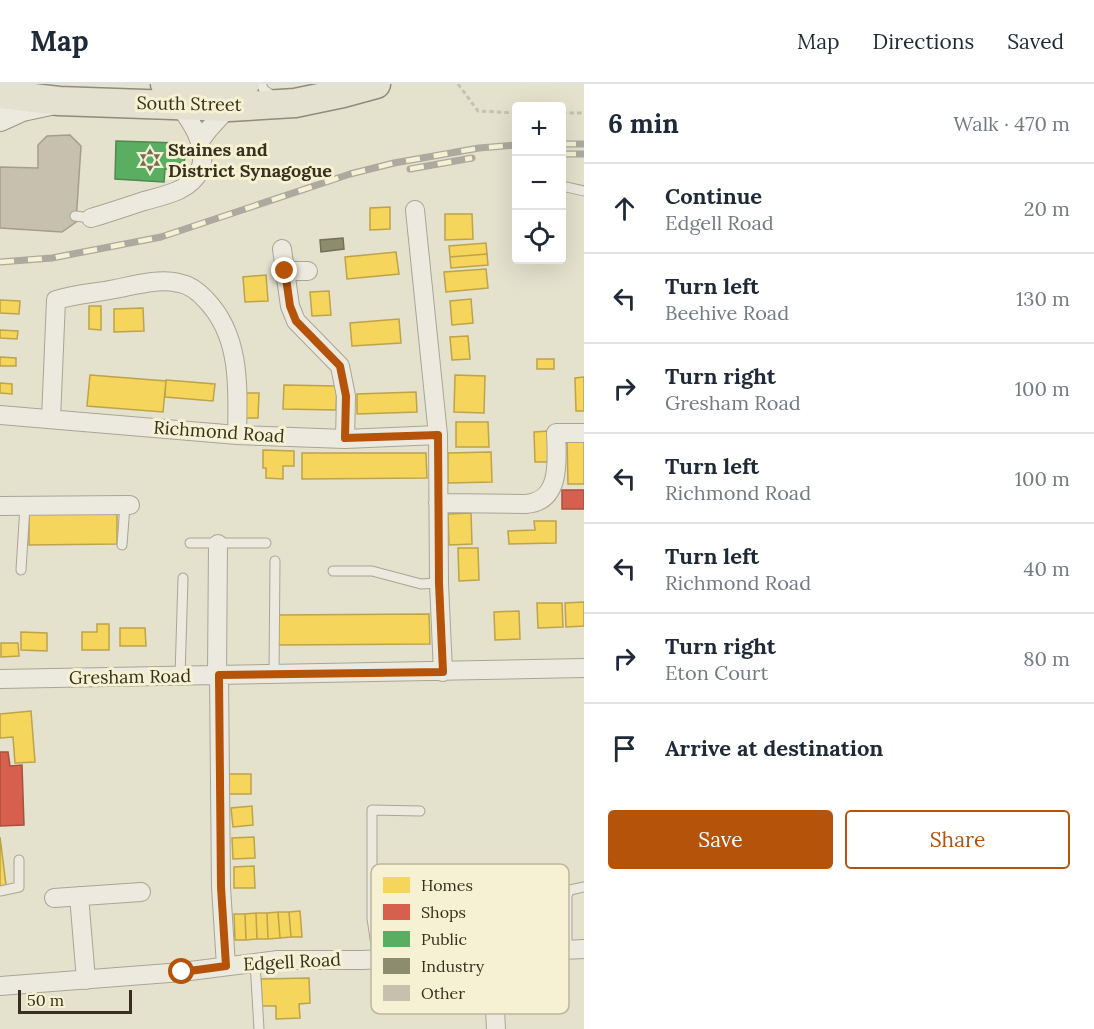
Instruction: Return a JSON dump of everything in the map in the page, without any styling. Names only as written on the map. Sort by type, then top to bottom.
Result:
[{"type":"main road","name":"South Street","points":[[0,93],[59,100],[245,84]]},
{"type":"main road","name":"South Street","points":[[184,89],[229,107],[270,94],[294,103],[376,84]]},
{"type":"main road","points":[[0,118],[22,108],[59,100]]},
{"type":"street","points":[[83,217],[179,190],[199,170],[203,160],[200,141],[191,121],[184,89]]},
{"type":"street","points":[[200,141],[229,107]]},
{"type":"street","points":[[415,210],[438,435],[439,583],[443,672]]},
{"type":"street","points":[[282,249],[290,306],[296,321],[340,366],[346,396],[345,438]]},
{"type":"street","points":[[285,271],[308,271]]},
{"type":"street","points":[[51,419],[56,300],[147,283],[175,282],[193,289],[204,297],[226,327],[234,353],[238,397],[237,435]]},
{"type":"street","name":"Richmond Road","points":[[0,415],[237,435],[345,438],[438,435]]},
{"type":"street","points":[[438,502],[525,504],[537,501],[549,491],[556,477],[556,433],[584,433]]},
{"type":"street","points":[[0,506],[128,505]]},
{"type":"street","points":[[218,544],[221,875],[226,966]]},
{"type":"street","name":"Gresham Road","points":[[0,679],[584,668]]},
{"type":"street","points":[[54,898],[141,892]]},
{"type":"street","points":[[79,896],[86,980]]},
{"type":"street","name":"Edgell Road","points":[[0,986],[86,980],[278,960],[371,959]]},
{"type":"street","points":[[495,1014],[496,1029]]},
{"type":"lane","points":[[566,187],[584,191]]},
{"type":"lane","points":[[123,545],[128,505]]},
{"type":"lane","points":[[21,570],[25,506]]},
{"type":"lane","points":[[190,543],[266,543]]},
{"type":"lane","points":[[274,674],[275,561]]},
{"type":"lane","points":[[333,571],[372,571],[421,584],[439,583]]},
{"type":"lane","points":[[180,676],[183,579]]},
{"type":"lane","points":[[372,864],[372,810],[420,811]]},
{"type":"lane","points":[[0,891],[19,886],[19,860]]},
{"type":"lane","points":[[569,892],[584,886]]},
{"type":"lane","points":[[569,908],[575,949]]},
{"type":"lane","points":[[255,962],[259,1029]]},
{"type":"path","points":[[458,84],[478,111],[512,112]]},
{"type":"path","points":[[566,113],[584,113]]},
{"type":"building: Homes","points":[[390,207],[390,229],[370,230],[370,208]]},
{"type":"building: Homes","points":[[445,214],[472,214],[473,239],[445,240]]},
{"type":"building: Homes","points":[[486,243],[487,254],[450,257],[449,246]]},
{"type":"building: Homes","points":[[396,252],[399,274],[347,279],[345,257]]},
{"type":"building: Homes","points":[[487,254],[488,265],[451,268],[450,257]]},
{"type":"building: Homes","points":[[486,269],[488,288],[446,292],[444,272]]},
{"type":"building: Homes","points":[[266,275],[268,301],[245,302],[243,277]]},
{"type":"building: Homes","points":[[329,291],[331,315],[312,316],[310,292]]},
{"type":"building: Homes","points":[[471,299],[473,323],[452,325],[450,301]]},
{"type":"building: Homes","points":[[0,300],[20,301],[19,314],[0,313]]},
{"type":"building: Homes","points":[[89,306],[101,306],[101,330],[89,329]]},
{"type":"building: Homes","points":[[143,308],[144,331],[114,332],[114,309]]},
{"type":"building: Homes","points":[[399,319],[401,343],[352,346],[350,323]]},
{"type":"building: Homes","points":[[0,330],[18,331],[17,339],[0,338]]},
{"type":"building: Homes","points":[[468,336],[470,359],[452,360],[450,337]]},
{"type":"building: Homes","points":[[0,357],[16,358],[16,366],[0,366]]},
{"type":"building: Homes","points":[[537,359],[554,359],[554,369],[537,369]]},
{"type":"building: Homes","points":[[90,375],[166,381],[163,412],[87,406]]},
{"type":"building: Homes","points":[[455,375],[485,376],[484,413],[454,412]]},
{"type":"building: Homes","points":[[584,377],[584,411],[576,411],[575,378]]},
{"type":"building: Homes","points":[[166,380],[215,384],[213,401],[165,397]]},
{"type":"building: Homes","points":[[0,383],[12,384],[12,394],[0,393]]},
{"type":"building: Homes","points":[[284,385],[337,386],[336,410],[283,409]]},
{"type":"building: Homes","points":[[416,392],[417,412],[357,414],[357,394]]},
{"type":"building: Homes","points":[[243,393],[259,393],[258,418],[243,418]]},
{"type":"building: Homes","points":[[456,422],[488,422],[489,447],[456,447]]},
{"type":"building: Homes","points":[[548,431],[549,462],[535,462],[534,432]]},
{"type":"building: Homes","points":[[584,438],[584,484],[568,484],[567,439]]},
{"type":"building: Homes","points":[[263,450],[294,451],[294,466],[283,466],[283,479],[266,478],[266,468],[263,468]]},
{"type":"building: Homes","points":[[491,452],[492,482],[448,483],[448,453]]},
{"type":"building: Homes","points":[[302,453],[426,453],[427,478],[302,479]]},
{"type":"building: Homes","points":[[29,511],[117,511],[117,544],[29,545]]},
{"type":"building: Homes","points":[[471,513],[472,544],[449,545],[448,514]]},
{"type":"building: Homes","points":[[534,521],[556,521],[556,543],[509,544],[508,531],[535,530]]},
{"type":"building: Homes","points":[[458,548],[478,548],[479,580],[459,581]]},
{"type":"building: Homes","points":[[584,602],[584,626],[566,627],[565,603]]},
{"type":"building: Homes","points":[[537,603],[562,603],[563,627],[538,628]]},
{"type":"building: Homes","points":[[519,611],[520,639],[495,640],[494,612]]},
{"type":"building: Homes","points":[[429,614],[430,644],[277,645],[276,615]]},
{"type":"building: Homes","points":[[97,624],[109,624],[109,650],[82,650],[82,632],[97,632]]},
{"type":"building: Homes","points":[[120,628],[145,628],[146,646],[120,646]]},
{"type":"building: Homes","points":[[21,632],[47,633],[47,651],[21,650]]},
{"type":"building: Homes","points":[[1,643],[18,643],[19,656],[1,657]]},
{"type":"building: Homes","points":[[31,711],[35,762],[15,763],[13,737],[0,738],[0,714]]},
{"type":"building: Homes","points":[[229,774],[251,774],[251,794],[229,794]]},
{"type":"building: Homes","points":[[252,806],[253,825],[233,827],[231,808]]},
{"type":"building: Homes","points":[[0,837],[6,885],[0,886]]},
{"type":"building: Homes","points":[[254,837],[255,858],[233,859],[232,838]]},
{"type":"building: Homes","points":[[254,866],[255,888],[234,888],[234,867]]},
{"type":"building: Homes","points":[[300,911],[302,937],[291,937],[289,912]]},
{"type":"building: Homes","points":[[278,912],[289,912],[291,937],[280,938]]},
{"type":"building: Homes","points":[[278,912],[280,938],[268,939],[267,913]]},
{"type":"building: Homes","points":[[256,913],[267,913],[268,939],[257,939]]},
{"type":"building: Homes","points":[[256,913],[257,939],[246,940],[245,914]]},
{"type":"building: Homes","points":[[234,914],[245,914],[246,940],[235,940]]},
{"type":"building: Homes","points":[[309,978],[310,1003],[299,1004],[300,1018],[276,1019],[276,1006],[262,1006],[261,979]]},
{"type":"building: Shops","points":[[562,490],[584,490],[584,509],[562,509]]},
{"type":"building: Shops","points":[[0,752],[8,752],[10,766],[22,765],[24,825],[0,826]]},
{"type":"building: Public","name":"Staines and District Synagogue","points":[[116,141],[178,143],[178,156],[185,156],[184,163],[177,163],[177,169],[165,169],[164,182],[115,179]]},
{"type":"building: Industry","points":[[343,238],[344,249],[321,252],[320,240]]},
{"type":"building: Other","points":[[70,135],[81,146],[76,222],[62,232],[0,228],[0,167],[38,168],[38,145],[47,136]]},
{"type":"railway","points":[[566,144],[584,144]]},
{"type":"railway","points":[[0,262],[52,258],[161,237],[350,174],[394,163],[479,148],[512,145]]},
{"type":"railway","points":[[566,154],[584,154]]},
{"type":"railway","points":[[410,169],[472,158]]},
{"type":"place","name":"Staines and District Synagogue","points":[[150,160]]},
{"type":"route","points":[[182,972],[226,966],[221,887],[219,675],[443,672],[439,583],[438,435],[345,438],[346,396],[340,366],[296,321],[290,306],[285,271]]}]
